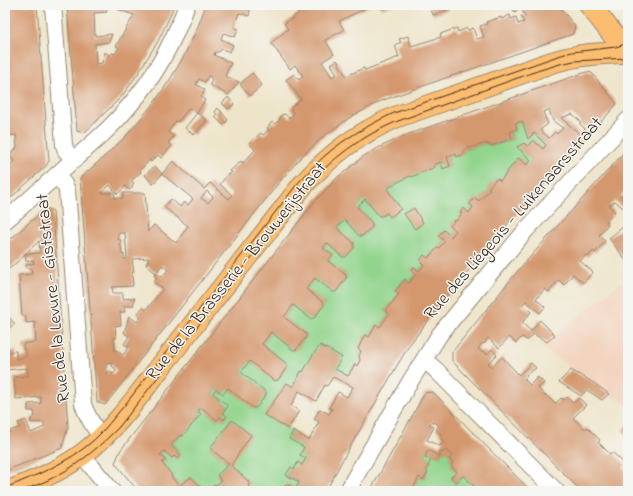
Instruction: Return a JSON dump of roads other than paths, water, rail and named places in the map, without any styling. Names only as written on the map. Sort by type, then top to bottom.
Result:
[{"type":"main road","points":[[590,5],[627,52]]},
{"type":"main road","name":"Rue de la Brasserie - Brouwerijstraat","points":[[10,491],[55,472],[82,455],[102,438],[157,371],[302,186],[331,156],[351,141],[396,117],[547,64],[573,57],[627,52]]},
{"type":"street","points":[[53,5],[64,145],[66,151],[74,160]]},
{"type":"street","points":[[5,221],[102,136],[130,106],[147,84],[167,49],[188,5]]},
{"type":"street","name":"Rue des Liégeois - Luikenaarsstraat","points":[[348,491],[396,406],[440,334],[526,230],[628,120]]},
{"type":"street","name":"Rue de la Levure - Giststraat","points":[[56,176],[64,184],[67,190],[83,404],[86,413],[102,438]]},
{"type":"street","points":[[424,360],[435,369],[556,491]]},
{"type":"street","points":[[82,455],[112,491]]},
{"type":"tram line","points":[[5,488],[63,462],[84,448],[106,428],[298,183],[319,161],[348,138],[394,113],[558,56],[572,52],[616,47],[628,43]]},
{"type":"tram line","points":[[21,491],[49,480],[75,465],[98,447],[119,427],[305,189],[347,149],[371,134],[398,121],[537,71],[574,61],[628,58]]}]
